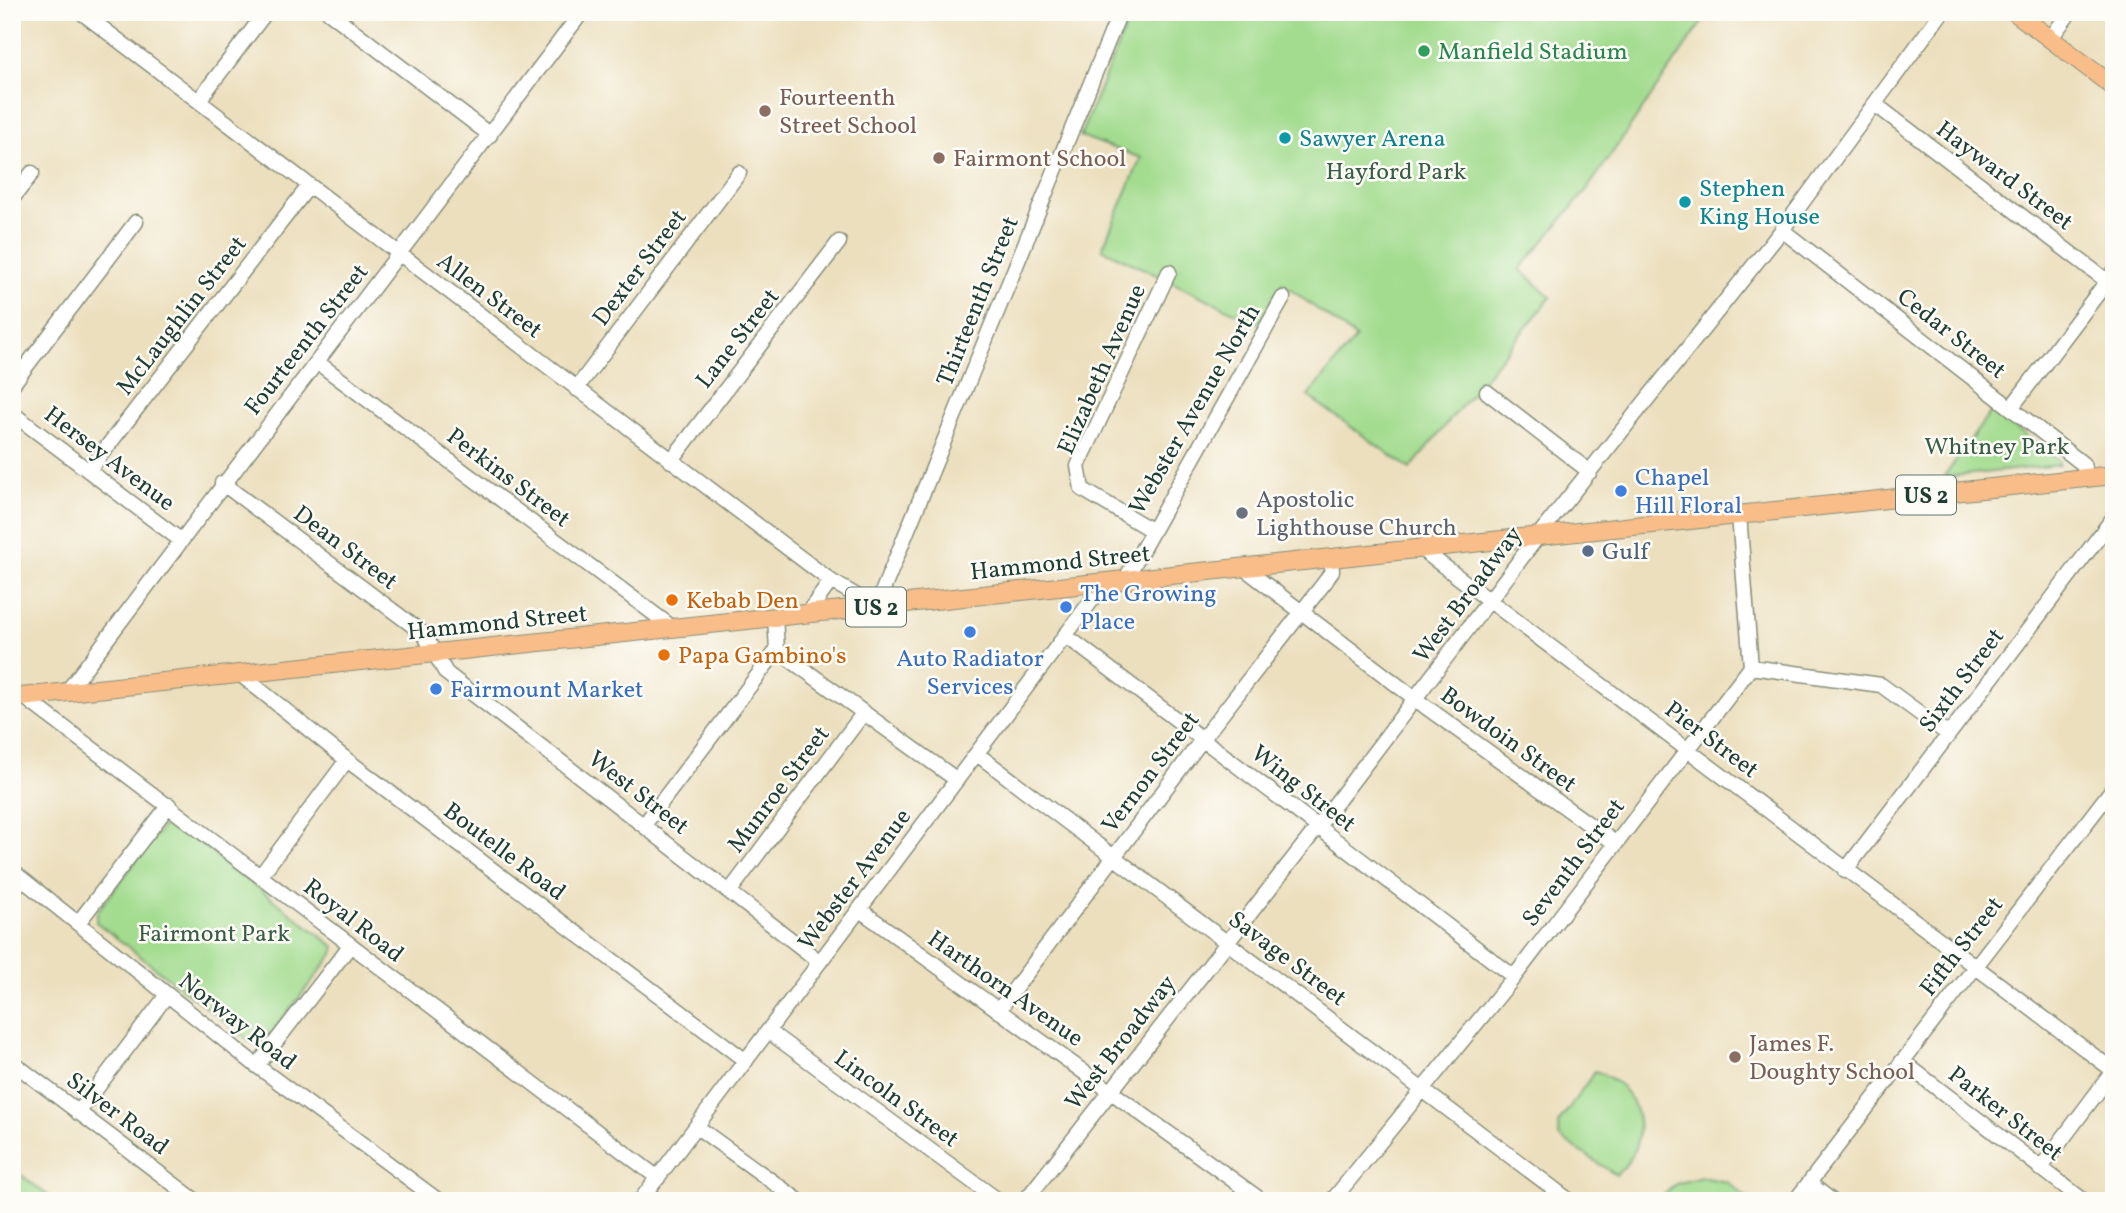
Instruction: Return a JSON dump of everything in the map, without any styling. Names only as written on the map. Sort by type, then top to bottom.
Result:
[{"type":"main road","points":[[2015,12],[2114,87]]},
{"type":"main road","name":"Hammond Street","points":[[18,698],[2114,475]]},
{"type":"street","name":"Allen Street","points":[[81,12],[831,581],[876,607]]},
{"type":"street","points":[[199,100],[266,12]]},
{"type":"street","points":[[329,12],[490,135]]},
{"type":"street","name":"Thirteenth Street","points":[[876,607],[1120,12]]},
{"type":"street","name":"West Broadway","points":[[1026,1201],[1317,828],[1538,536],[1782,230],[1942,12]]},
{"type":"street","points":[[2050,39],[2070,12]]},
{"type":"street","name":"Fourteenth Street","points":[[66,692],[179,539],[400,255],[579,13]]},
{"type":"street","name":"Hayward Street","points":[[1876,105],[2110,277]]},
{"type":"street","points":[[12,199],[32,173]]},
{"type":"street","name":"Dexter Street","points":[[576,389],[739,173]]},
{"type":"street","name":"McLaughlin Street","points":[[89,470],[309,186]]},
{"type":"street","points":[[12,385],[135,222]]},
{"type":"street","name":"Cedar Street","points":[[1782,230],[2083,464],[2087,478]]},
{"type":"street","name":"Lane Street","points":[[671,461],[839,242]]},
{"type":"street","name":"Elizabeth Avenue","points":[[1152,530],[1082,489],[1078,466],[1169,272]]},
{"type":"street","points":[[2011,408],[2110,277]]},
{"type":"street","name":"Webster Avenue North","points":[[1125,580],[1283,298]]},
{"type":"street","name":"Perkins Street","points":[[317,362],[673,628]]},
{"type":"street","points":[[1487,393],[1590,472]]},
{"type":"street","name":"Hersey Avenue","points":[[12,413],[179,539]]},
{"type":"street","name":"Dean Street","points":[[222,483],[421,631],[435,653]]},
{"type":"street","points":[[1739,515],[1751,667],[1881,685],[1948,734]]},
{"type":"street","name":"Sixth Street","points":[[1845,871],[2114,517]]},
{"type":"street","name":"Pier Street","points":[[1421,549],[1688,749],[1845,871],[2114,1070]]},
{"type":"street","name":"Vernon Street","points":[[998,1011],[1332,571],[1331,559]]},
{"type":"street","name":"Bowdoin Street","points":[[1244,568],[1415,699],[1615,843]]},
{"type":"street","points":[[807,614],[831,581]]},
{"type":"street","name":"Webster Avenue","points":[[640,1201],[1095,596],[1100,583]]},
{"type":"street","points":[[644,825],[777,650],[775,617]]},
{"type":"street","name":"Wing Street","points":[[1065,635],[1514,977]]},
{"type":"street","points":[[777,650],[862,715],[957,780]]},
{"type":"street","name":"West Street","points":[[435,653],[446,673],[820,962]]},
{"type":"street","name":"Seventh Street","points":[[1332,1201],[1514,977],[1751,667]]},
{"type":"street","name":"Boutelle Road","points":[[240,674],[347,760],[746,1061]]},
{"type":"street","name":"Royal Road","points":[[18,698],[169,805],[349,947],[658,1178]]},
{"type":"street","name":"Munroe Street","points":[[730,891],[862,715]]},
{"type":"street","name":"Savage Street","points":[[977,754],[1423,1087],[1570,1201]]},
{"type":"street","points":[[261,875],[347,760]]},
{"type":"street","name":"Fifth Street","points":[[1795,1201],[2114,788]]},
{"type":"street","points":[[78,923],[169,805]]},
{"type":"street","name":"Norway Road","points":[[12,872],[257,1066],[439,1201]]},
{"type":"street","name":"Harthorn Avenue","points":[[860,910],[1262,1201]]},
{"type":"street","points":[[257,1066],[349,947]]},
{"type":"street","points":[[78,1113],[167,995]]},
{"type":"street","name":"Lincoln Street","points":[[768,1031],[999,1201]]},
{"type":"street","name":"Parker Street","points":[[1902,1060],[2084,1201]]},
{"type":"street","name":"Silver Road","points":[[12,1062],[196,1201]]},
{"type":"street","points":[[2040,1169],[2114,1070]]},
{"type":"street","points":[[697,1127],[799,1201]]},
{"type":"street","points":[[1809,1183],[1832,1201]]},
{"type":"green space","name":"Hayford Park","points":[[1132,12],[1709,12],[1586,191],[1520,269],[1551,297],[1410,469],[1308,396],[1356,338],[1282,283],[1259,324],[1102,249],[1141,158],[1080,136]]},
{"type":"green space","name":"Whitney Park","points":[[1992,410],[2059,461],[2059,465],[1944,477]]},
{"type":"green space","name":"Fairmont Park","points":[[172,822],[335,947],[333,954],[263,1044],[252,1043],[96,922],[97,912],[164,825]]},
{"type":"green space","points":[[1595,1071],[1611,1078],[1623,1089],[1637,1116],[1635,1147],[1628,1162],[1616,1175],[1559,1137],[1558,1124]]},
{"type":"green space","points":[[12,1168],[55,1201],[12,1201]]},
{"type":"green space","points":[[1701,1177],[1727,1182],[1751,1201],[1657,1201],[1676,1184]]},
{"type":"place","name":"Manfield Stadium","points":[[1424,51]]},
{"type":"place","name":"Fourteenth Street School","points":[[765,111]]},
{"type":"place","name":"Sawyer Arena","points":[[1285,138]]},
{"type":"place","name":"Fairmont School","points":[[939,158]]},
{"type":"place","name":"Stephen King House","points":[[1685,202]]},
{"type":"place","name":"Chapel Hill Floral","points":[[1621,491]]},
{"type":"place","name":"Apostolic Lighthouse Church","points":[[1242,513]]},
{"type":"place","name":"Gulf","points":[[1588,551]]},
{"type":"place","name":"Kebab Den","points":[[672,600]]},
{"type":"place","name":"The Growing Place","points":[[1066,607]]},
{"type":"place","name":"Auto Radiator Services","points":[[970,632]]},
{"type":"place","name":"Papa Gambino's","points":[[664,655]]},
{"type":"place","name":"Fairmount Market","points":[[436,689]]},
{"type":"place","name":"James F. Doughty School","points":[[1735,1057]]}]
